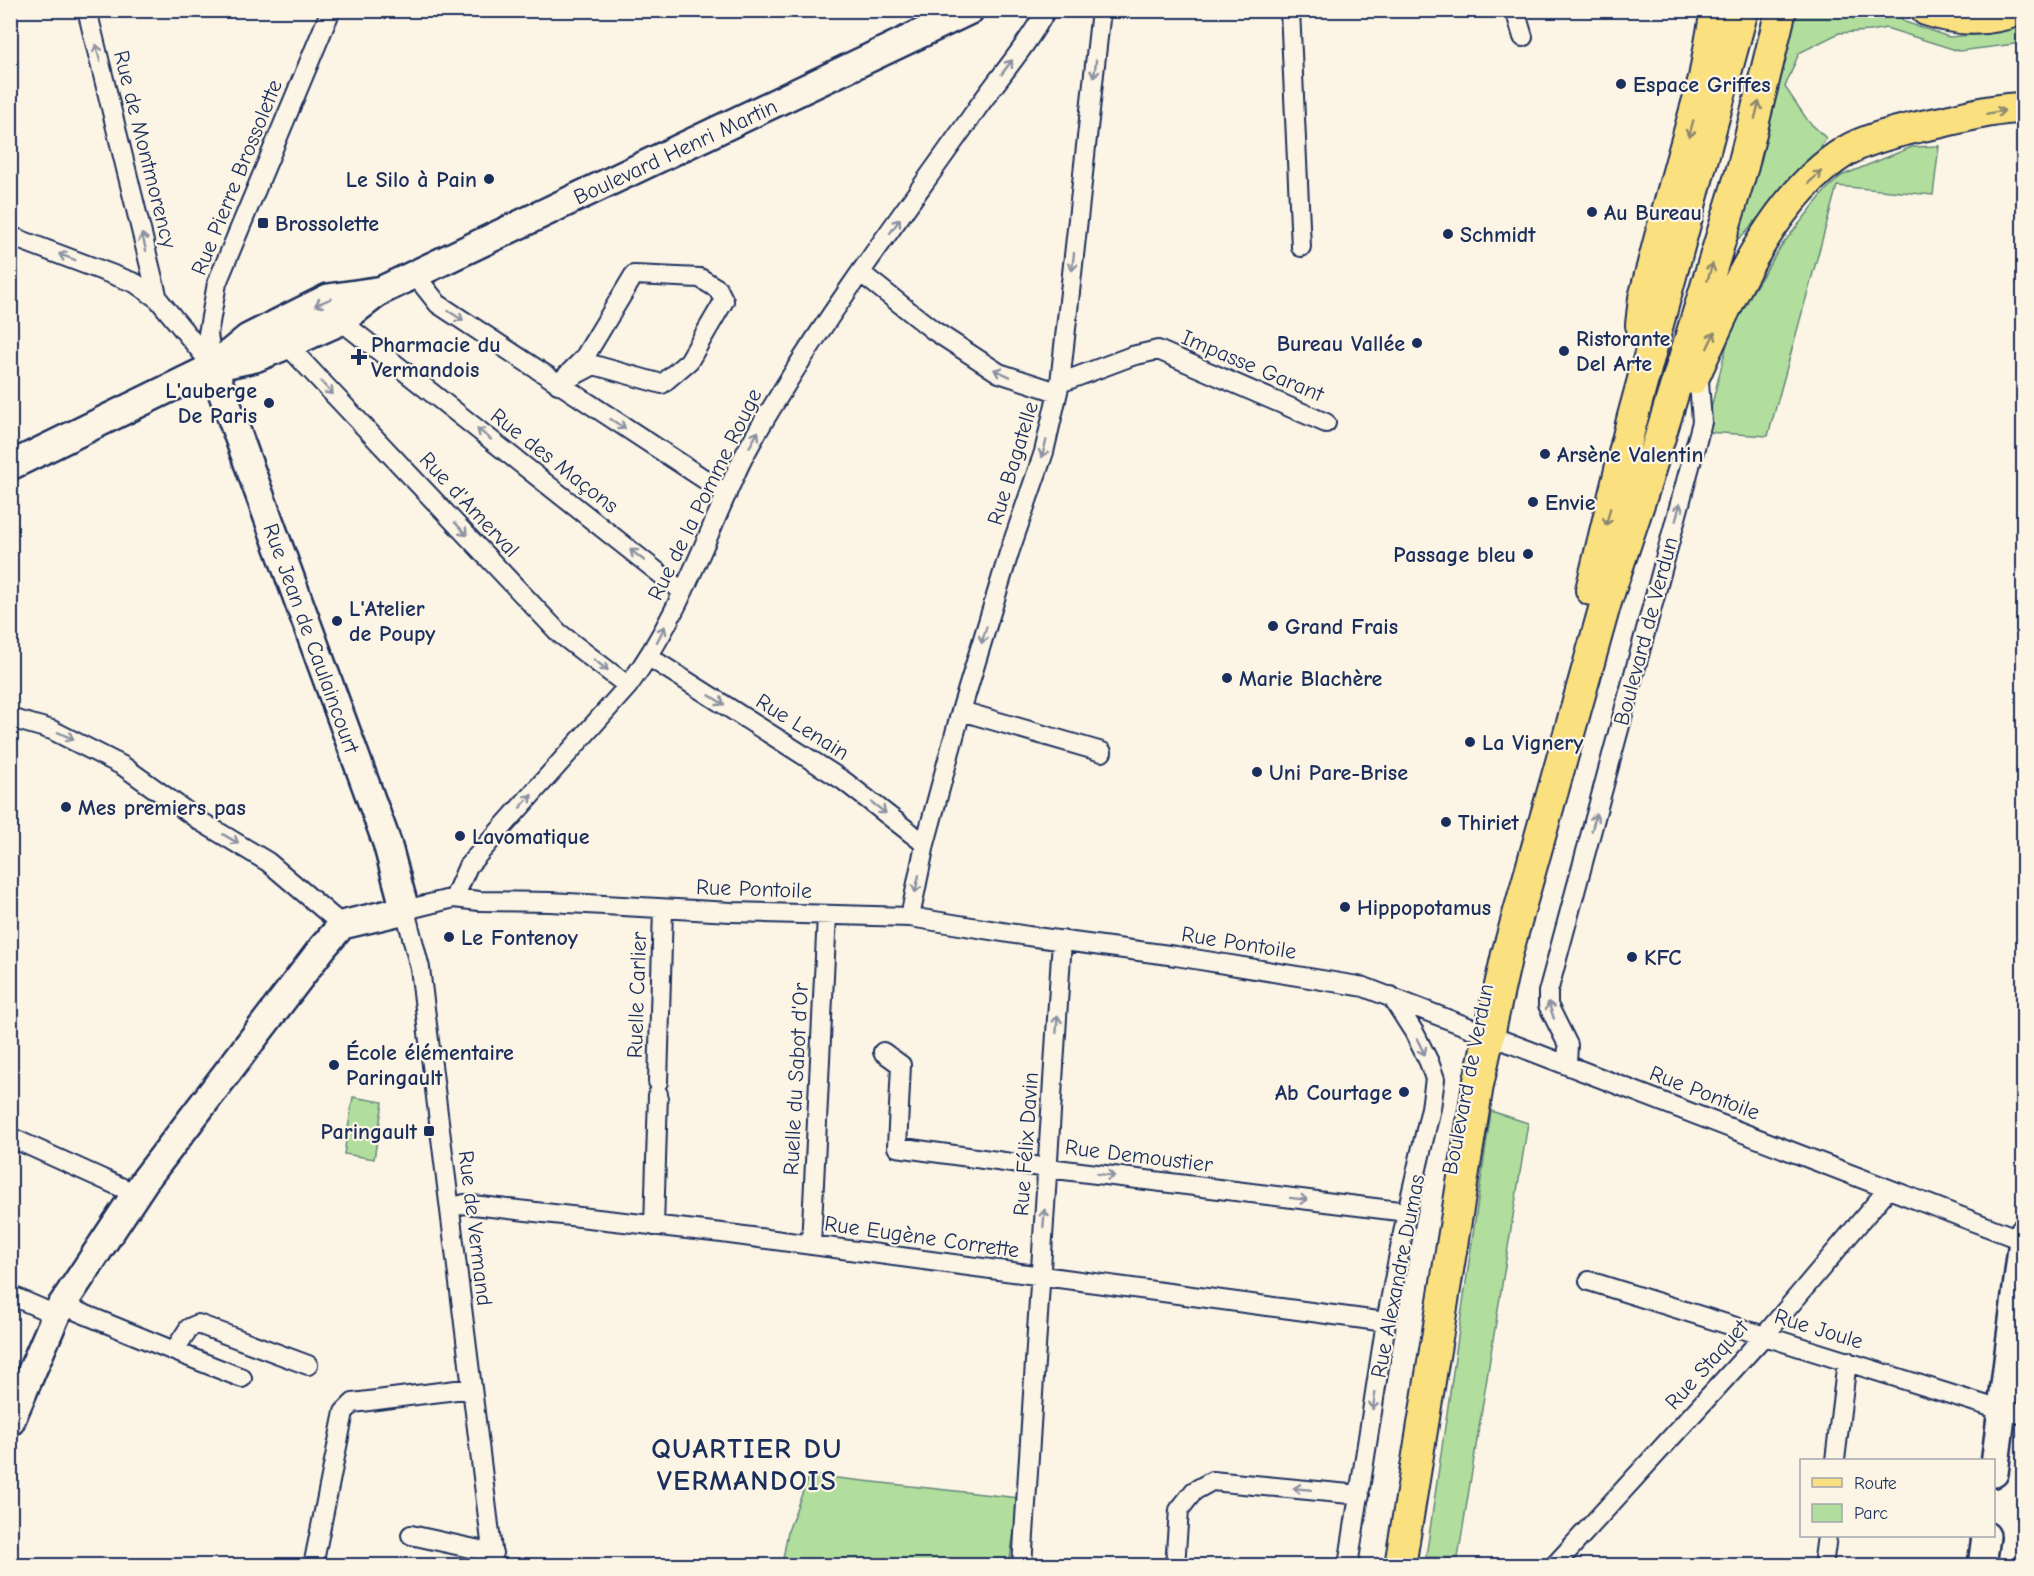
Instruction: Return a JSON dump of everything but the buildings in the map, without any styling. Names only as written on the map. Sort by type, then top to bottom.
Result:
[{"type":"main road","name":"Boulevard Henri Martin","points":[[213,367],[255,358],[340,321],[380,291],[970,10]]},
{"type":"main road","points":[[1632,420],[1644,298],[1704,78],[1716,10]]},
{"type":"main road","points":[[1632,420],[1743,10]]},
{"type":"main road","points":[[1481,1031],[1507,954],[1603,613],[1644,489],[1743,166],[1781,10]]},
{"type":"main road","points":[[1926,10],[1956,19],[1984,19],[2019,10]]},
{"type":"main road","points":[[1644,489],[1747,264],[1798,193],[1847,151],[1904,131],[2024,108]]},
{"type":"main road","name":"Boulevard Henri Martin","points":[[10,466],[213,367],[248,338],[328,298],[380,291]]},
{"type":"main road","name":"Rue Jean de Caulaincourt","points":[[213,367],[387,843],[405,910]]},
{"type":"main road","name":"Boulevard de Verdun","points":[[1395,1565],[1462,1083],[1481,1031],[1632,420]]},
{"type":"main road","points":[[10,1422],[59,1310],[134,1195],[323,947],[342,925],[405,910]]},
{"type":"main road","points":[[1995,1470],[2012,1412],[2023,1238]]},
{"type":"main road","points":[[1982,1566],[1986,1537]]},
{"type":"street","name":"Rue de Montmorency","points":[[87,10],[158,299]]},
{"type":"street","name":"Rue Pierre Brossolette","points":[[213,367],[208,334],[217,283],[331,10]]},
{"type":"street","name":"Rue de la Pomme Rouge","points":[[454,898],[468,866],[628,686],[649,657],[683,592],[741,462],[784,388],[861,273],[1004,70],[1035,31],[1046,10]]},
{"type":"street","name":"Rue Bagatelle","points":[[910,917],[925,844],[961,711],[1009,553],[1044,452],[1058,388],[1101,10]]},
{"type":"street","points":[[1290,10],[1300,247]]},
{"type":"street","points":[[1515,10],[1523,37]]},
{"type":"street","points":[[10,236],[135,283],[158,299],[213,367]]},
{"type":"street","points":[[861,273],[933,330],[999,373],[1058,388]]},
{"type":"street","points":[[415,275],[438,304],[727,494]]},
{"type":"street","points":[[634,275],[699,278],[718,289],[724,301],[689,361],[662,384],[594,365],[558,384],[584,358],[634,275]]},
{"type":"street","name":"Rue des Maçons","points":[[340,321],[683,592]]},
{"type":"street","name":"Rue d'Amerval","points":[[287,345],[559,633],[628,686]]},
{"type":"street","name":"Impasse Garant","points":[[1058,388],[1132,356],[1158,350],[1326,423]]},
{"type":"street","name":"Boulevard de Verdun","points":[[1567,1064],[1568,1045],[1548,1005],[1548,992],[1702,422],[1698,368]]},
{"type":"street","name":"Rue Lenain","points":[[649,657],[844,781],[925,844]]},
{"type":"street","points":[[961,711],[1102,752]]},
{"type":"street","points":[[10,718],[52,730],[123,766],[200,821],[268,861],[342,925]]},
{"type":"street","name":"Rue Pontoile","points":[[405,910],[454,898],[663,909],[910,917],[1176,956],[1364,987],[1888,1189],[2023,1238]]},
{"type":"street","name":"Ruelle Carlier","points":[[654,1226],[663,909]]},
{"type":"street","name":"Rue de Vermand","points":[[405,910],[420,968],[493,1559],[411,1534]]},
{"type":"street","name":"Ruelle du Sabot d'Or","points":[[811,1245],[826,915]]},
{"type":"street","name":"Rue Félix Davin","points":[[1022,1566],[1062,940]]},
{"type":"street","name":"Rue Alexandre Dumas","points":[[1348,1566],[1386,1322],[1435,1079],[1414,1032],[1391,996]]},
{"type":"street","name":"Rue Demoustier","points":[[883,1052],[901,1065],[897,1147],[1407,1212]]},
{"type":"street","points":[[10,1137],[126,1189],[134,1195]]},
{"type":"street","name":"Rue Staquet","points":[[1554,1566],[1764,1336],[1888,1189]]},
{"type":"street","name":"Rue Eugène Corrette","points":[[451,1208],[464,1204],[811,1245],[1386,1322]]},
{"type":"street","name":"Rue Joule","points":[[1589,1281],[2012,1412]]},
{"type":"street","points":[[10,1295],[174,1351],[242,1378]]},
{"type":"street","points":[[174,1351],[189,1328],[198,1324],[308,1365]]},
{"type":"street","points":[[1835,1459],[1846,1361]]},
{"type":"street","points":[[313,1566],[344,1412],[352,1403],[472,1388]]},
{"type":"street","points":[[1175,1566],[1179,1510],[1194,1491],[1212,1481],[1360,1495]]},
{"type":"street","points":[[1823,1566],[1827,1537]]},
{"type":"green space","points":[[1795,11],[1894,11],[1905,22],[1949,37],[1984,34],[2023,24],[2023,43],[1959,51],[1886,28],[1839,33],[1799,53],[1785,87],[1808,121],[1826,138],[1819,150],[1740,238],[1732,237]]},
{"type":"green space","points":[[1939,146],[1933,195],[1837,186],[1768,436],[1705,432],[1732,324],[1782,245],[1826,190],[1841,176],[1912,147]]},
{"type":"green space","points":[[353,1097],[383,1102],[374,1159],[344,1154]]},
{"type":"green space","points":[[1491,1111],[1528,1123],[1458,1558],[1426,1557]]},
{"type":"green space","points":[[809,1475],[1019,1498],[1009,1565],[782,1564],[788,1531]]},
{"type":"place","name":"Espace Griffes","points":[[1621,84]]},
{"type":"place","name":"Le Silo à Pain","points":[[489,179]]},
{"type":"place","name":"Au Bureau","points":[[1592,212]]},
{"type":"place","name":"Brossolette","points":[[263,223]]},
{"type":"place","name":"Schmidt","points":[[1448,234]]},
{"type":"place","name":"Bureau Vallée","points":[[1417,343]]},
{"type":"place","name":"Ristorante Del Arte","points":[[1564,351]]},
{"type":"place","name":"Pharmacie du Vermandois","points":[[359,357]]},
{"type":"place","name":"L'auberge De Paris","points":[[269,403]]},
{"type":"place","name":"Arsène Valentin","points":[[1545,454]]},
{"type":"place","name":"Envie","points":[[1533,502]]},
{"type":"place","name":"Passage bleu","points":[[1528,554]]},
{"type":"place","name":"L'Atelier de Poupy","points":[[337,621]]},
{"type":"place","name":"Grand Frais","points":[[1273,626]]},
{"type":"place","name":"Marie Blachère","points":[[1227,678]]},
{"type":"place","name":"La Vignery","points":[[1470,742]]},
{"type":"place","name":"Uni Pare-Brise","points":[[1257,772]]},
{"type":"place","name":"Mes premiers pas","points":[[66,807]]},
{"type":"place","name":"Thiriet","points":[[1446,822]]},
{"type":"place","name":"Lavomatique","points":[[460,836]]},
{"type":"place","name":"Hippopotamus","points":[[1345,907]]},
{"type":"place","name":"Le Fontenoy","points":[[449,937]]},
{"type":"place","name":"KFC","points":[[1632,957]]},
{"type":"place","name":"École élémentaire Paringault","points":[[334,1065]]},
{"type":"place","name":"Ab Courtage","points":[[1404,1092]]},
{"type":"place","name":"Paringault","points":[[429,1131]]},
{"type":"district","name":"QUARTIER DU VERMANDOIS","points":[[747,1464]]}]
